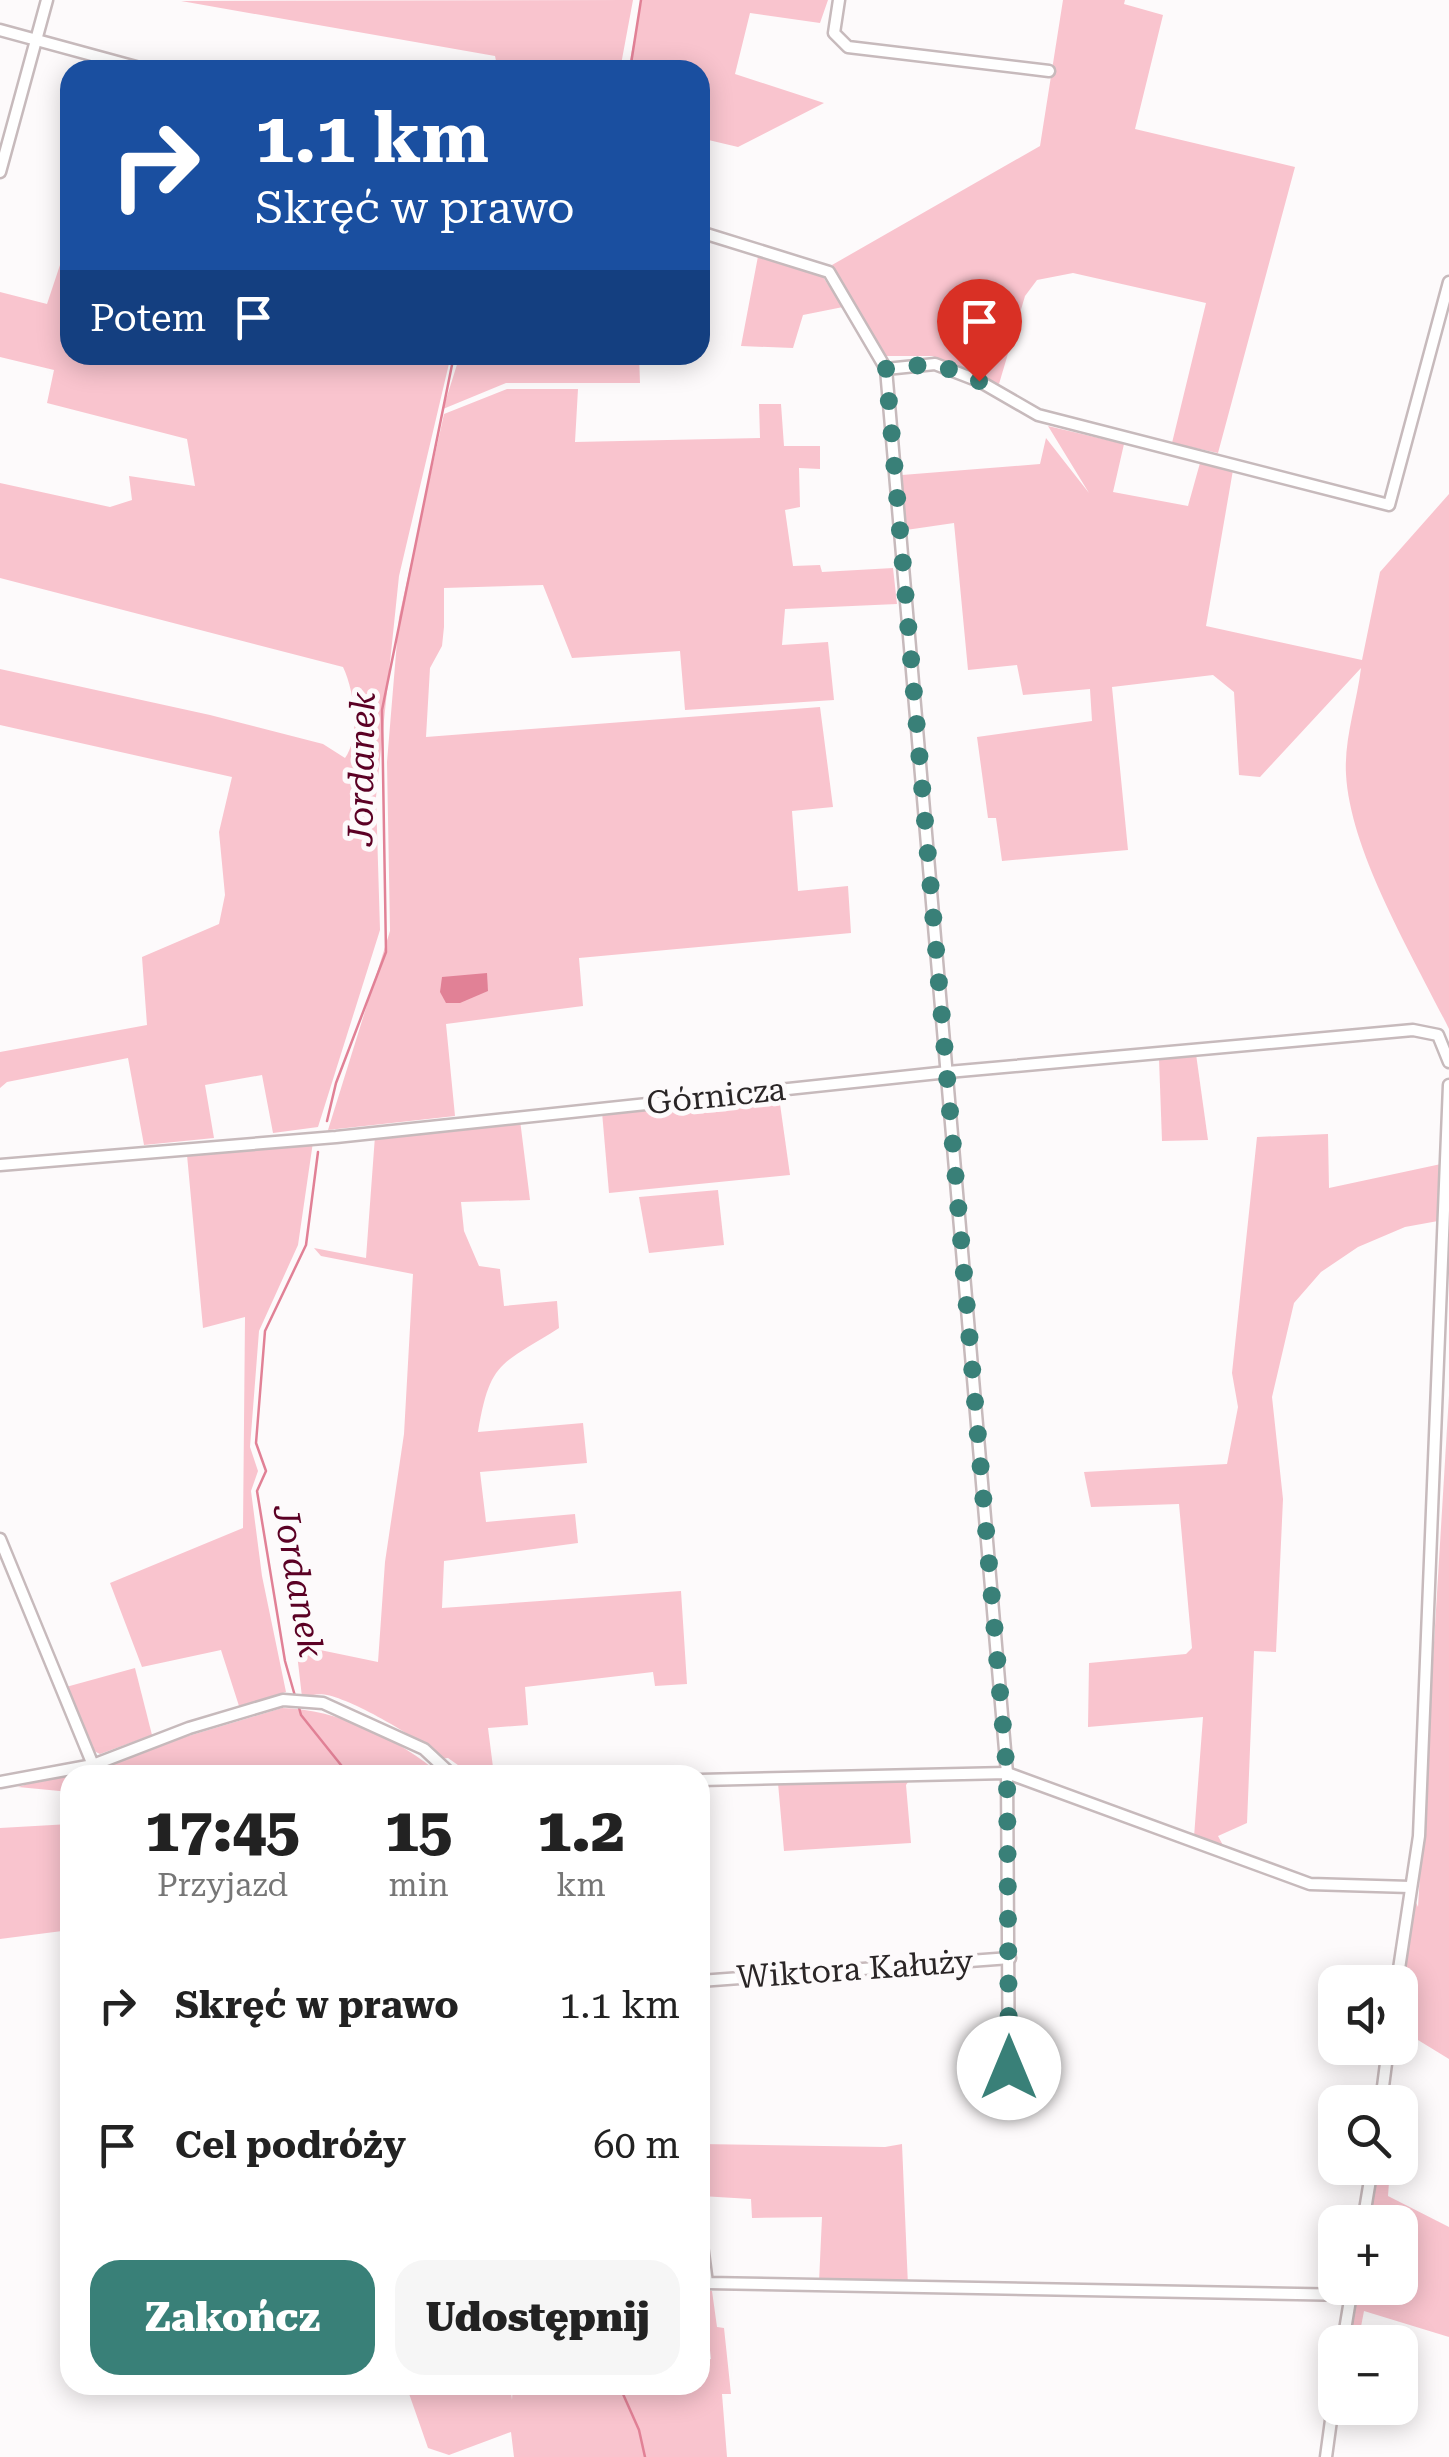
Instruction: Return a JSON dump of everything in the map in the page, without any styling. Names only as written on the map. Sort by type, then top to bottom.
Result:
[{"type":"street","points":[[0,172],[47,0]]},
{"type":"street","points":[[840,0],[834,33],[848,48],[1048,71]]},
{"type":"street","points":[[0,30],[110,60]]},
{"type":"street","points":[[710,235],[829,272],[886,368],[936,364],[979,381],[1038,415],[1388,505],[1449,282]]},
{"type":"street","name":"Wiktora Kałuży","points":[[886,368],[1007,1773],[1009,2105]]},
{"type":"street","name":"Górnicza","points":[[0,1165],[336,1137],[948,1072],[1432,1031],[1444,1042],[1449,1062]]},
{"type":"street","points":[[1399,1965],[1419,1836],[1449,1085]]},
{"type":"street","points":[[0,1539],[92,1765],[189,1728],[288,1700],[323,1702],[424,1750],[441,1765]]},
{"type":"street","points":[[0,1782],[60,1771]]},
{"type":"street","points":[[710,1780],[1007,1773],[1310,1884],[1410,1886]]},
{"type":"street","name":"Wiktora Kałuży","points":[[710,1980],[1010,1958]]},
{"type":"street","points":[[710,2283],[1318,2291]]},
{"type":"street","points":[[1326,2457],[1330,2425]]},
{"type":"shaded area","points":[[633,0],[622,60],[496,60],[495,56],[181,1]]},
{"type":"shaded area","points":[[642,0],[828,0],[820,23],[750,13],[735,74],[824,103],[738,147],[710,140],[710,60],[630,60]]},
{"type":"shaded area","points":[[1063,0],[1125,0],[1124,4],[1163,15],[1135,129],[1295,167],[1218,453],[1172,443],[1206,303],[1073,273],[1037,280],[1025,296],[999,384],[932,356],[886,356],[832,265],[1040,146]]},
{"type":"shaded area","points":[[759,251],[819,271],[843,307],[803,315],[793,348],[741,346]]},
{"type":"shaded area","points":[[60,265],[60,365],[449,365],[399,576],[376,797],[380,930],[318,1127],[273,1133],[262,1075],[205,1085],[214,1138],[144,1145],[128,1058],[7,1082],[0,1088],[0,1052],[147,1025],[142,957],[219,924],[225,895],[219,832],[232,777],[0,725],[0,669],[323,744],[345,758],[354,726],[353,700],[343,667],[0,578],[0,483],[110,507],[132,500],[129,476],[195,486],[187,439],[47,403],[54,370],[0,357],[0,292],[47,304]]},
{"type":"shaded area","points":[[457,365],[639,365],[640,383],[506,383],[443,409]]},
{"type":"shaded area","points":[[507,389],[578,389],[575,442],[760,438],[759,404],[781,404],[784,446],[820,446],[820,469],[799,468],[800,507],[785,510],[793,566],[820,565],[822,572],[893,568],[897,604],[785,609],[782,645],[828,642],[834,700],[685,710],[680,651],[572,658],[543,585],[444,588],[442,646],[430,668],[426,737],[820,707],[833,807],[792,811],[798,891],[848,886],[851,933],[579,958],[583,1006],[446,1024],[455,1116],[328,1130],[390,931],[387,762],[399,617],[444,414]]},
{"type":"shaded area","points":[[1048,426],[1124,444],[1113,492],[1188,506],[1200,463],[1233,470],[1206,626],[1362,660],[1380,572],[1449,494],[1449,1029],[1371,870],[1350,804],[1347,747],[1361,668],[1260,777],[1239,775],[1234,692],[1213,675],[1112,687],[1128,850],[1002,861],[996,818],[988,818],[977,737],[1092,721],[1090,689],[1023,695],[1017,665],[968,670],[954,523],[906,530],[902,475],[1040,464],[1046,438],[1089,493]]},
{"type":"shaded area","points":[[487,973],[488,991],[460,1003],[446,1003],[440,992],[442,977]]},
{"type":"shaded area","points":[[1196,1054],[1208,1140],[1162,1141],[1159,1059]]},
{"type":"shaded area","points":[[779,1097],[790,1175],[609,1193],[602,1112]]},
{"type":"shaded area","points":[[520,1120],[530,1200],[461,1202],[464,1231],[479,1266],[500,1269],[504,1306],[557,1301],[559,1328],[501,1367],[488,1391],[478,1432],[583,1423],[587,1463],[480,1472],[486,1522],[575,1514],[578,1543],[444,1561],[442,1608],[681,1591],[687,1684],[655,1686],[653,1672],[525,1687],[528,1725],[488,1728],[493,1765],[458,1765],[448,1758],[440,1759],[403,1731],[353,1704],[324,1694],[302,1697],[296,1645],[378,1662],[385,1562],[404,1434],[413,1274],[321,1256],[314,1248],[366,1258],[375,1136]]},
{"type":"shaded area","points":[[1328,1134],[1329,1188],[1441,1164],[1438,1221],[1405,1227],[1358,1247],[1321,1272],[1294,1303],[1272,1397],[1283,1499],[1276,1652],[1254,1651],[1247,1823],[1218,1836],[1225,1849],[1194,1837],[1203,1717],[1088,1727],[1089,1663],[1186,1654],[1192,1648],[1179,1504],[1091,1507],[1084,1472],[1227,1464],[1238,1407],[1232,1373],[1257,1137]]},
{"type":"shaded area","points":[[313,1142],[298,1245],[259,1331],[250,1447],[258,1471],[251,1491],[262,1576],[286,1692],[239,1706],[221,1650],[142,1667],[110,1583],[243,1528],[245,1317],[203,1328],[187,1155]]},
{"type":"shaded area","points":[[718,1190],[724,1245],[649,1253],[639,1197]]},
{"type":"shaded area","points":[[1449,1395],[1449,2059],[1418,2040],[1418,1965],[1406,1965],[1413,1896],[1418,1907]]},
{"type":"shaded area","points":[[135,1668],[152,1735],[100,1754],[92,1750],[66,1687]]},
{"type":"shaded area","points":[[282,1708],[325,1714],[367,1728],[428,1765],[92,1765]]},
{"type":"shaded area","points":[[60,1774],[60,1791],[18,1787]]},
{"type":"shaded area","points":[[910,1779],[906,1785],[911,1843],[784,1851],[778,1783]]},
{"type":"shaded area","points":[[60,1825],[60,1931],[0,1939],[0,1828]]},
{"type":"shaded area","points":[[710,2144],[902,2144],[908,2286],[819,2282],[822,2217],[752,2218],[751,2199],[710,2197]]},
{"type":"shaded area","points":[[1374,2185],[1389,2185],[1388,2196],[1406,2205],[1371,2205]]},
{"type":"shaded area","points":[[1418,2211],[1449,2227],[1449,2337],[1364,2311],[1361,2325],[1353,2325],[1355,2305],[1418,2305]]},
{"type":"shaded area","points":[[710,2291],[717,2327],[724,2328],[731,2394],[722,2394],[727,2457],[514,2457],[511,2432],[449,2455],[428,2448],[409,2395],[511,2395],[512,2400],[512,2395],[710,2395]]},
{"type":"waterway","name":"Jordanek","points":[[632,60],[641,0]]},
{"type":"waterway","name":"Jordanek","points":[[327,1121],[336,1083],[386,952],[382,710],[452,365]]},
{"type":"waterway","name":"Jordanek","points":[[295,1696],[285,1661],[257,1491],[266,1471],[256,1443],[265,1331],[306,1245],[318,1152]]},
{"type":"waterway","name":"Jordanek","points":[[298,1704],[301,1715],[341,1765]]},
{"type":"waterway","name":"Jordanek","points":[[623,2395],[639,2430],[645,2457]]},
{"type":"route","points":[[979,381],[936,364],[886,368],[1007,1773],[1009,2068]]}]
